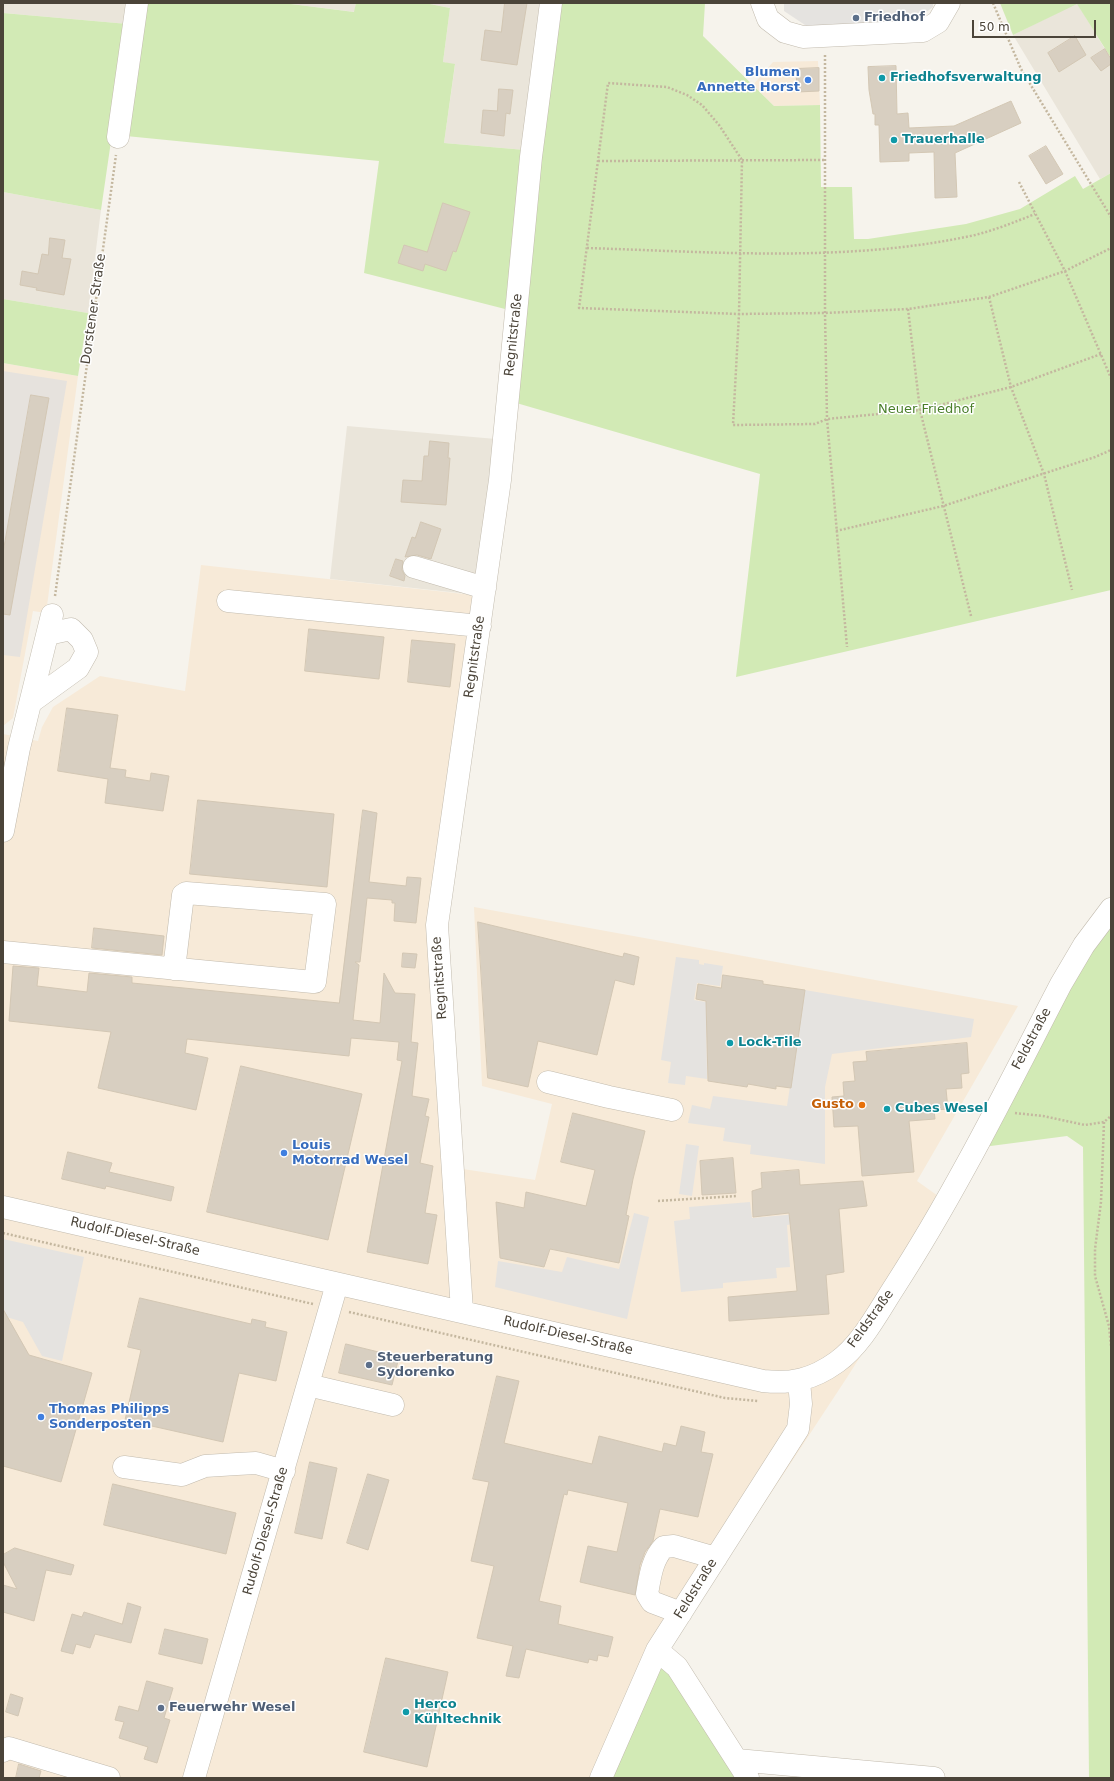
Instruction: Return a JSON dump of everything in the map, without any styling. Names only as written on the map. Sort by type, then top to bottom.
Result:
[{"type":"street","points":[[118,137],[137,3]]},
{"type":"street","name":"Regnitstraße","points":[[462,1311],[437,925],[500,480],[531,158],[551,3]]},
{"type":"street","points":[[762,3],[768,19],[785,32],[803,37],[923,31],[938,22],[949,3]]},
{"type":"street","points":[[414,568],[485,588]]},
{"type":"street","points":[[228,601],[480,626]]},
{"type":"street","points":[[3,831],[11,746],[31,702],[50,624],[71,630],[82,640],[87,652],[78,668],[31,702]]},
{"type":"street","points":[[3,952],[174,969],[315,982],[325,904],[186,893],[183,895],[174,969]]},
{"type":"street","name":"Feldstraße","points":[[601,1778],[657,1650],[798,1429],[801,1404],[799,1381],[836,1363],[854,1346],[872,1322],[924,1242],[995,1111],[1061,984],[1084,945],[1111,908]]},
{"type":"street","points":[[548,1082],[672,1110]]},
{"type":"street","name":"Rudolf-Diesel-Straße","points":[[3,1207],[762,1380],[784,1383],[799,1381]]},
{"type":"street","name":"Rudolf-Diesel-Straße","points":[[194,1778],[337,1284]]},
{"type":"street","points":[[308,1386],[393,1405]]},
{"type":"street","points":[[124,1467],[182,1475],[205,1466],[256,1463],[284,1471]]},
{"type":"street","points":[[681,1613],[652,1602],[647,1594],[658,1553],[664,1546],[674,1546],[716,1558]]},
{"type":"street","points":[[657,1650],[677,1667],[742,1769],[934,1778]]},
{"type":"street","points":[[3,1751],[9,1748],[51,1770],[109,1778]]},
{"type":"path","points":[[993,3],[1021,69],[1111,218]]},
{"type":"path","points":[[825,37],[825,314],[827,419],[847,647]]},
{"type":"path","points":[[1101,354],[1011,387],[920,410],[827,419],[814,424],[732,425],[739,314],[742,160],[719,125],[702,105],[687,95],[667,87],[608,82],[579,308],[739,314],[825,314],[908,309],[988,297],[1065,271],[1111,248]]},
{"type":"path","name":"Dorstener Straße","points":[[50,624],[118,137]]},
{"type":"path","points":[[598,161],[825,160]]},
{"type":"path","points":[[1018,182],[1065,271],[1111,378]]},
{"type":"path","points":[[587,248],[741,253],[825,253],[904,248],[976,235],[1035,214]]},
{"type":"path","points":[[988,297],[1011,387],[1044,474],[1072,590]]},
{"type":"path","points":[[908,309],[920,410],[971,616]]},
{"type":"path","points":[[836,531],[943,506],[1044,474],[1111,450]]},
{"type":"path","points":[[995,1111],[1043,1116],[1085,1125],[1104,1122],[1111,1116]]},
{"type":"path","points":[[1104,1122],[1101,1202],[1095,1249],[1095,1276],[1110,1326],[1111,1346]]},
{"type":"path","points":[[658,1201],[736,1196]]},
{"type":"path","points":[[3,1233],[725,1398],[762,1401]]},
{"type":"shaded area","points":[[3,3],[131,3],[128,24],[3,13]]},
{"type":"shaded area","points":[[283,3],[356,3],[355,12]]},
{"type":"shaded area","points":[[425,3],[544,3],[525,150],[444,143],[455,65],[443,62],[450,8]]},
{"type":"shaded area","name":"Friedhof","points":[[784,3],[933,3],[933,7],[910,24],[808,27],[784,11]]},
{"type":"shaded area","points":[[1077,3],[1111,59],[1111,173],[1100,179],[1013,35]]},
{"type":"shaded area","points":[[818,61],[820,105],[774,106],[753,85],[773,62]]},
{"type":"shaded area","points":[[3,192],[101,210],[88,313],[3,299]]},
{"type":"shaded area","points":[[3,363],[78,376],[46,613],[33,611],[13,718],[3,726]]},
{"type":"shaded area","points":[[3,371],[67,381],[20,657],[3,655]]},
{"type":"shaded area","points":[[347,426],[496,439],[478,595],[330,579]]},
{"type":"shaded area","points":[[201,565],[491,597],[442,922],[463,1169],[535,1180],[552,1104],[482,1086],[474,907],[1018,1006],[917,1181],[955,1208],[846,1379],[671,1645],[593,1778],[3,1778],[3,734],[38,741],[42,727],[53,707],[100,676],[185,691]]},
{"type":"shaded area","points":[[676,957],[699,960],[699,964],[704,965],[704,963],[723,966],[720,986],[697,983],[694,1000],[706,1002],[707,1079],[686,1076],[685,1085],[668,1083],[671,1062],[661,1060]]},
{"type":"shaded area","points":[[805,990],[974,1019],[971,1037],[832,1054],[825,1087],[825,1164],[750,1154],[751,1145],[723,1141],[725,1128],[688,1123],[692,1105],[710,1109],[713,1096],[787,1106]]},
{"type":"shaded area","points":[[686,1144],[699,1146],[692,1196],[679,1194]]},
{"type":"shaded area","points":[[750,1202],[752,1218],[798,1214],[799,1223],[787,1225],[790,1267],[776,1268],[777,1278],[723,1283],[723,1288],[681,1292],[674,1221],[690,1219],[689,1207]]},
{"type":"shaded area","points":[[634,1213],[649,1217],[627,1319],[495,1287],[498,1261],[562,1272],[567,1257],[619,1269]]},
{"type":"shaded area","points":[[3,1239],[84,1257],[62,1361],[42,1356],[23,1322],[3,1316]]},
{"type":"green space","points":[[143,3],[283,3],[354,12],[356,3],[425,3],[450,8],[443,62],[455,64],[444,143],[525,150],[509,310],[364,273],[379,161],[126,136]]},
{"type":"green space","name":"Neuer Friedhof","points":[[557,3],[705,3],[703,36],[774,106],[820,105],[821,187],[852,187],[854,239],[868,239],[966,224],[1020,209],[1075,176],[1083,189],[1111,173],[1111,590],[736,677],[760,474],[513,402]]},
{"type":"green space","points":[[1000,3],[1111,3],[1111,58],[1077,4],[1013,35]]},
{"type":"green space","points":[[3,13],[128,24],[101,210],[3,192]]},
{"type":"green space","points":[[3,299],[88,313],[78,376],[3,363]]},
{"type":"green space","points":[[1111,918],[1111,1778],[1089,1778],[1083,1147],[1067,1136],[983,1147],[1088,944]]},
{"type":"green space","points":[[659,1664],[673,1671],[741,1778],[610,1778]]},
{"type":"building","points":[[505,3],[527,3],[517,65],[481,60],[485,30],[501,32]]},
{"type":"building","points":[[1075,36],[1086,55],[1059,72],[1048,53]]},
{"type":"building","points":[[1105,49],[1111,59],[1111,64],[1101,71],[1091,58]]},
{"type":"building","points":[[896,66],[897,114],[908,113],[909,128],[954,126],[1011,101],[1021,123],[955,153],[957,197],[935,198],[934,152],[909,153],[909,161],[880,162],[879,125],[875,125],[875,114],[873,114],[869,90],[868,67]]},
{"type":"building","name":"Blumen Annette Horst","points":[[819,68],[819,91],[797,92],[796,69]]},
{"type":"building","points":[[499,89],[513,90],[510,114],[506,113],[504,136],[481,133],[483,110],[497,111]]},
{"type":"building","points":[[1046,146],[1063,174],[1046,184],[1029,156]]},
{"type":"building","points":[[443,203],[470,212],[456,252],[453,251],[446,271],[425,264],[423,271],[398,263],[404,245],[427,252]]},
{"type":"building","points":[[50,238],[65,240],[62,258],[71,259],[64,295],[36,290],[37,288],[20,285],[22,271],[38,274],[42,254],[48,255]]},
{"type":"building","points":[[31,395],[49,398],[10,615],[3,614],[3,553]]},
{"type":"building","points":[[430,441],[449,443],[448,458],[450,458],[446,505],[401,502],[403,480],[422,481],[424,456],[428,456]]},
{"type":"building","points":[[421,522],[441,529],[431,559],[417,555],[405,557],[412,537],[415,538]]},
{"type":"building","points":[[396,559],[403,561],[402,570],[405,576],[404,581],[390,576]]},
{"type":"building","points":[[309,629],[384,637],[379,679],[305,671]]},
{"type":"building","points":[[412,640],[455,644],[450,687],[408,682]]},
{"type":"building","points":[[67,708],[118,715],[110,768],[126,770],[125,777],[150,781],[151,773],[169,776],[163,811],[105,803],[108,779],[58,771]]},
{"type":"building","points":[[198,800],[334,814],[327,887],[190,874]]},
{"type":"building","points":[[363,810],[377,813],[369,882],[406,886],[407,877],[421,878],[416,923],[394,921],[395,903],[392,903],[392,900],[367,898],[360,962],[355,962],[359,965],[353,1020],[380,1023],[384,973],[395,993],[415,994],[411,1042],[418,1043],[412,1096],[429,1099],[425,1116],[429,1117],[420,1163],[433,1166],[425,1213],[437,1215],[428,1264],[367,1252],[402,1061],[397,1060],[399,1042],[351,1038],[349,1056],[187,1039],[185,1053],[208,1058],[196,1110],[98,1088],[111,1032],[9,1021],[13,966],[39,968],[37,986],[87,992],[89,973],[132,977],[132,983],[339,1003]]},
{"type":"building","points":[[478,922],[623,957],[624,953],[639,957],[634,985],[615,980],[597,1055],[538,1041],[528,1087],[488,1078]]},
{"type":"building","points":[[94,928],[164,936],[162,955],[92,948]]},
{"type":"building","points":[[403,953],[417,954],[415,968],[402,967]]},
{"type":"building","points":[[723,975],[763,981],[763,984],[805,990],[791,1088],[776,1086],[776,1089],[748,1084],[747,1087],[708,1081],[706,1001],[696,999],[698,984],[721,988]]},
{"type":"building","name":"Cubes Wesel","points":[[967,1043],[969,1073],[961,1074],[962,1088],[946,1089],[948,1109],[934,1110],[935,1119],[909,1121],[914,1172],[862,1176],[858,1126],[834,1127],[832,1097],[844,1096],[843,1082],[855,1081],[853,1062],[867,1061],[866,1052]]},
{"type":"building","name":"Louis Motorrad Wesel","points":[[241,1066],[362,1094],[328,1240],[207,1212]]},
{"type":"building","points":[[573,1113],[645,1131],[633,1179],[626,1215],[629,1216],[619,1263],[550,1249],[544,1267],[500,1258],[496,1202],[524,1208],[526,1192],[586,1206],[595,1170],[561,1162]]},
{"type":"building","points":[[68,1152],[112,1163],[109,1172],[174,1187],[171,1201],[106,1186],[105,1189],[62,1179]]},
{"type":"building","points":[[733,1158],[736,1193],[702,1195],[700,1161]]},
{"type":"building","points":[[799,1170],[800,1185],[863,1181],[867,1206],[839,1209],[844,1272],[826,1275],[829,1314],[729,1321],[728,1297],[797,1291],[789,1213],[753,1217],[752,1191],[762,1188],[761,1173]]},
{"type":"building","points":[[140,1298],[251,1324],[252,1319],[266,1322],[265,1327],[287,1332],[276,1381],[239,1373],[223,1442],[125,1420],[141,1350],[128,1347]]},
{"type":"building","name":"Thomas Philipps Sonderposten","points":[[3,1309],[29,1355],[92,1373],[61,1482],[3,1466]]},
{"type":"building","name":"Steuerberatung Sydorenko","points":[[346,1344],[399,1357],[392,1385],[339,1373]]},
{"type":"building","points":[[497,1376],[519,1381],[504,1443],[592,1464],[599,1436],[662,1452],[664,1443],[676,1446],[681,1426],[705,1432],[701,1452],[713,1454],[698,1517],[660,1509],[653,1541],[645,1552],[640,1565],[635,1595],[580,1582],[588,1546],[617,1552],[628,1503],[568,1490],[567,1495],[564,1494],[539,1601],[561,1606],[558,1624],[613,1637],[608,1657],[598,1655],[597,1661],[589,1659],[588,1663],[526,1649],[519,1678],[506,1676],[513,1646],[477,1638],[494,1566],[471,1561],[489,1482],[473,1479]]},
{"type":"building","points":[[310,1462],[337,1468],[322,1539],[295,1533]]},
{"type":"building","points":[[368,1474],[389,1480],[368,1550],[347,1543]]},
{"type":"building","points":[[113,1484],[236,1513],[226,1554],[104,1525]]},
{"type":"building","points":[[15,1548],[74,1565],[71,1575],[46,1570],[34,1621],[3,1612],[3,1585],[17,1589],[3,1562],[3,1555]]},
{"type":"building","points":[[128,1603],[141,1607],[131,1643],[95,1634],[90,1648],[76,1644],[73,1654],[61,1651],[72,1614],[82,1617],[84,1612],[122,1624]]},
{"type":"building","points":[[165,1629],[208,1639],[202,1664],[159,1654]]},
{"type":"building","name":"Herco Kühltechnik","points":[[386,1658],[448,1672],[427,1767],[364,1752]]},
{"type":"building","points":[[147,1681],[173,1688],[164,1718],[170,1720],[157,1763],[144,1759],[148,1747],[119,1738],[124,1722],[115,1720],[119,1706],[138,1711]]},
{"type":"building","points":[[11,1694],[23,1698],[18,1716],[6,1712]]},
{"type":"building","points":[[19,1764],[41,1771],[39,1778],[16,1778]]},
{"type":"place","name":"Friedhof","points":[[856,18]]},
{"type":"place","name":"Friedhofsverwaltung","points":[[882,78]]},
{"type":"place","name":"Blumen Annette Horst","points":[[808,80]]},
{"type":"place","name":"Trauerhalle","points":[[894,140]]},
{"type":"place","name":"Lock-Tile","points":[[730,1043]]},
{"type":"place","name":"Gusto","points":[[862,1105]]},
{"type":"place","name":"Cubes Wesel","points":[[887,1109]]},
{"type":"place","name":"Louis Motorrad Wesel","points":[[284,1153]]},
{"type":"place","name":"Steuerberatung Sydorenko","points":[[369,1365]]},
{"type":"place","name":"Thomas Philipps Sonderposten","points":[[41,1417]]},
{"type":"place","name":"Feuerwehr Wesel","points":[[161,1708]]},
{"type":"place","name":"Herco Kühltechnik","points":[[406,1712]]}]
